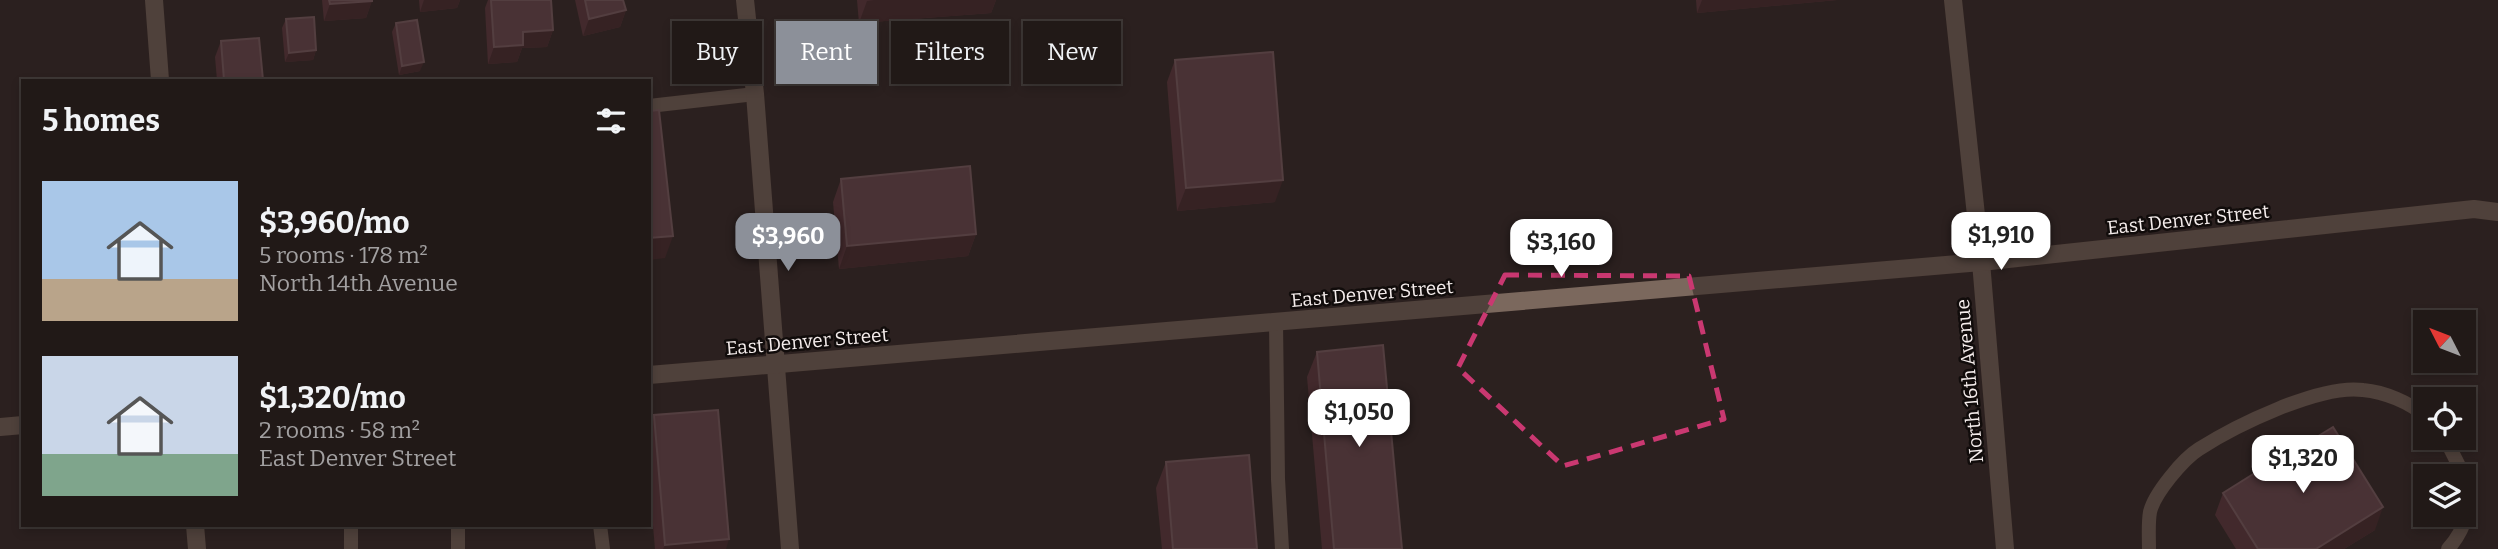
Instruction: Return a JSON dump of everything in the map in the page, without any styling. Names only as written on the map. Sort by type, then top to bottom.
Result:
[{"type":"street","points":[[154,0],[160,79]]},
{"type":"street","points":[[745,0],[755,93],[790,549]]},
{"type":"street","name":"North 16th Avenue","points":[[1953,0],[1981,262],[2004,549]]},
{"type":"street","name":"East Denver Street","points":[[651,375],[1981,262],[2474,209],[2498,212]]},
{"type":"street","points":[[0,427],[21,425]]},
{"type":"street","points":[[195,527],[197,549]]},
{"type":"lane","points":[[651,106],[755,93]]},
{"type":"lane","points":[[1276,323],[1282,549]]},
{"type":"lane","points":[[2149,549],[2150,510],[2168,480],[2196,450],[2256,418],[2326,392],[2361,389],[2397,398],[2413,408]]},
{"type":"lane","points":[[351,527],[351,549]]},
{"type":"lane","points":[[458,527],[458,549]]},
{"type":"lane","points":[[600,527],[603,549]]},
{"type":"lane","points":[[2448,549],[2462,527]]},
{"type":"highlighted area","points":[[1505,275],[1689,276],[1724,419],[1563,466],[1458,368]]},
{"type":"building","points":[[329,0],[372,0],[372,1],[330,4]]},
{"type":"building","points":[[491,0],[551,0],[553,30],[523,32],[523,45],[494,47]]},
{"type":"building","points":[[585,0],[623,0],[626,10],[589,19]]},
{"type":"building","points":[[314,17],[316,50],[289,53],[286,19]]},
{"type":"building","points":[[417,20],[424,62],[402,66],[396,23]]},
{"type":"building","points":[[259,38],[263,79],[224,79],[221,41]]},
{"type":"building","points":[[1273,52],[1283,180],[1186,188],[1175,60]]},
{"type":"building","points":[[659,110],[673,236],[651,238],[651,111]]},
{"type":"building","points":[[970,166],[976,234],[847,246],[841,179]]},
{"type":"building","points":[[1383,345],[1402,549],[1334,549],[1317,352]]},
{"type":"building","points":[[718,410],[729,539],[665,545],[654,415]]},
{"type":"building","points":[[2333,427],[2383,507],[2316,549],[2258,549],[2223,493],[2266,466],[2260,457],[2290,438],[2297,449]]},
{"type":"building","points":[[1249,455],[1257,549],[1173,549],[1166,462]]}]
